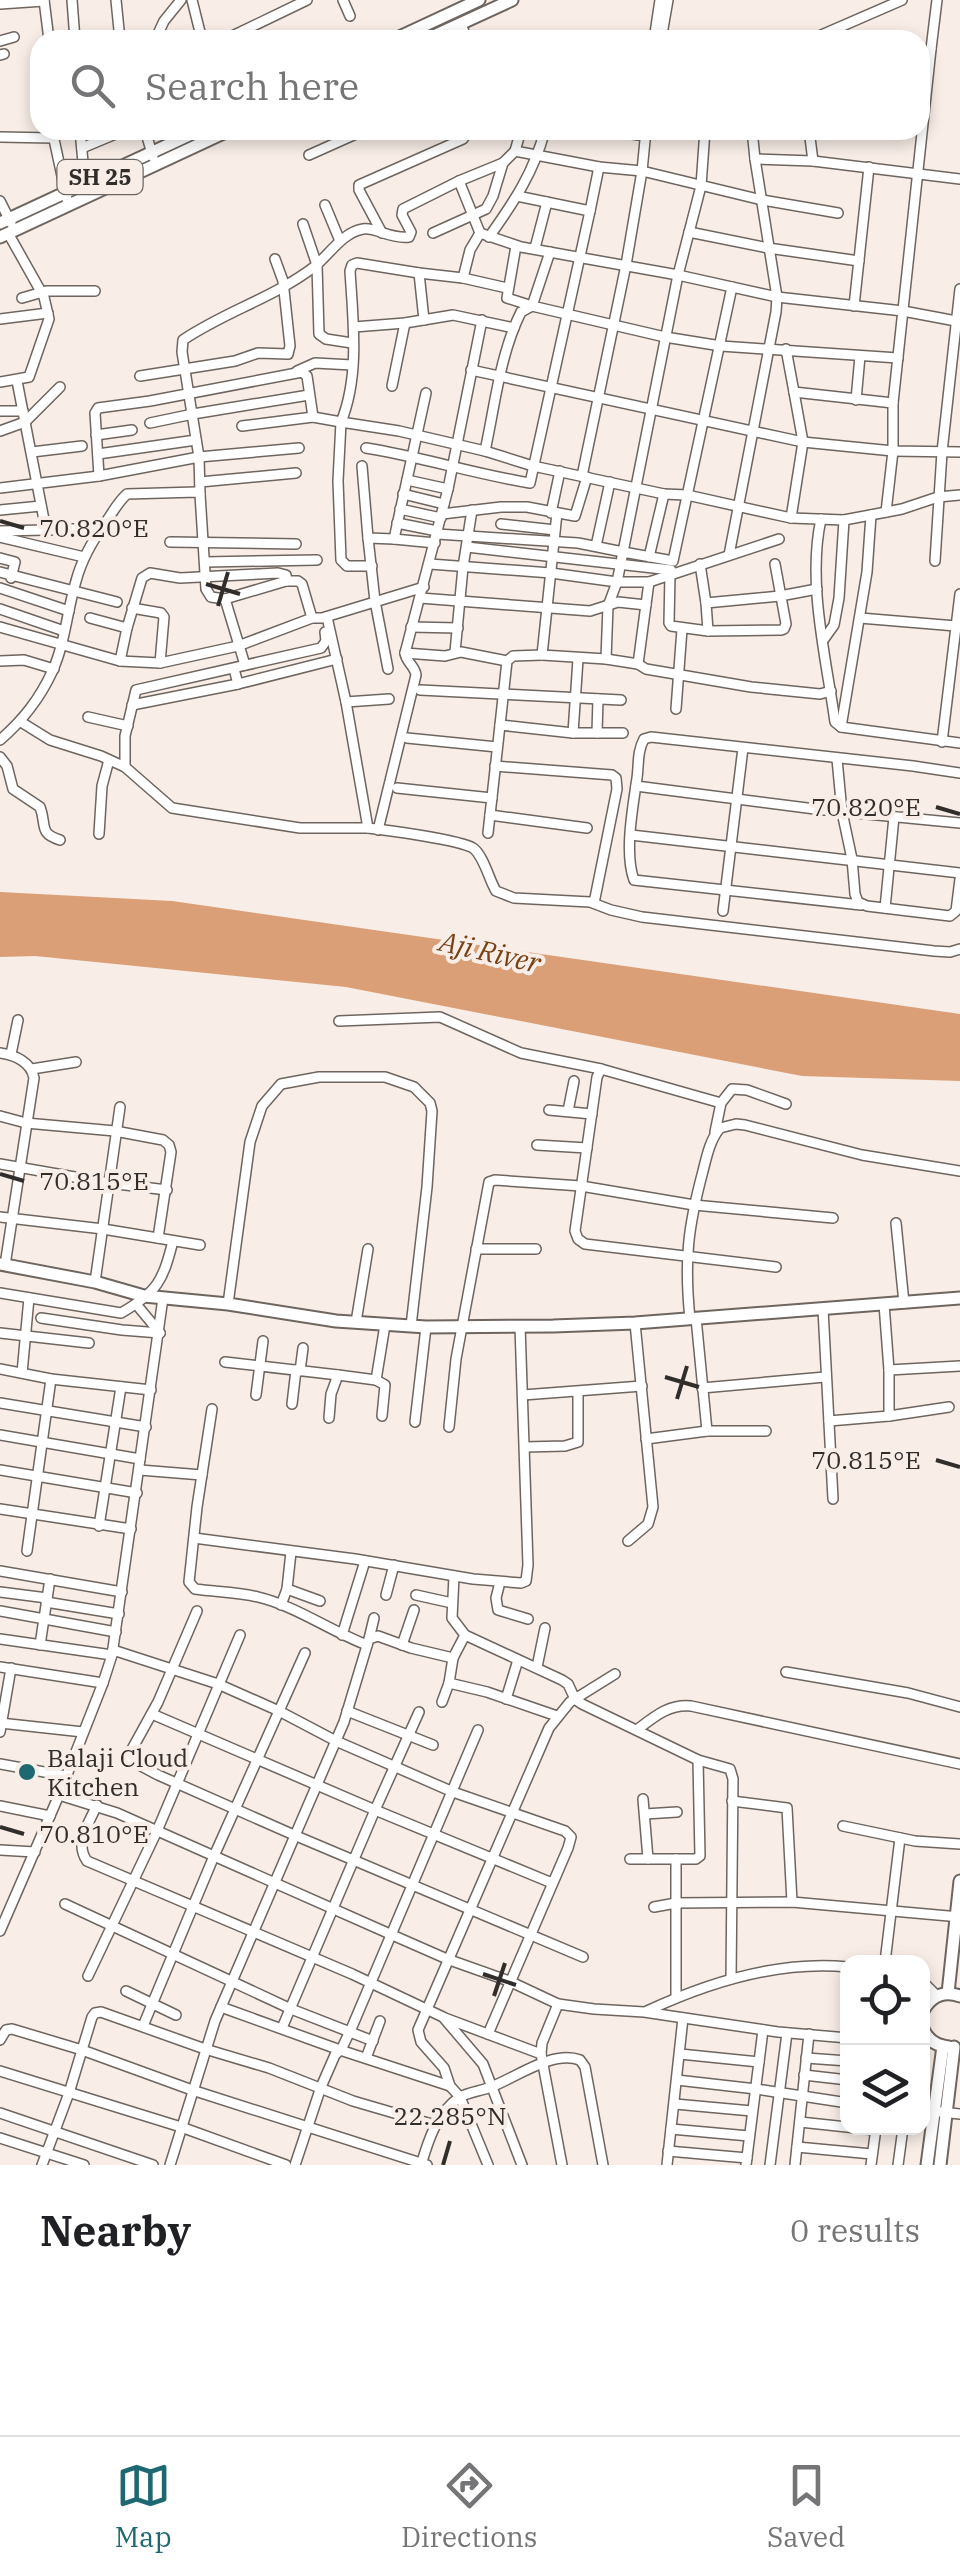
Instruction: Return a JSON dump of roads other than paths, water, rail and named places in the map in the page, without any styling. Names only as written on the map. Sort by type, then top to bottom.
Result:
[{"type":"main road","points":[[432,30],[478,0]]},
{"type":"main road","points":[[442,30],[506,1]]},
{"type":"main road","name":"SH 25","points":[[6,229],[67,198],[85,184],[154,158],[184,140]]},
{"type":"main road","points":[[67,198],[203,140]]},
{"type":"main road","points":[[2,1265],[96,1282],[140,1300],[163,1298],[426,1327],[635,1323],[960,1298]]},
{"type":"main road","points":[[948,1995],[960,1881]]},
{"type":"main road","points":[[927,2165],[934,2111],[952,2046]]},
{"type":"main road","points":[[934,2111],[940,2165]]},
{"type":"street","points":[[72,0],[74,30]]},
{"type":"street","points":[[116,0],[119,30]]},
{"type":"street","points":[[159,30],[181,0]]},
{"type":"street","points":[[192,0],[200,30]]},
{"type":"street","points":[[245,30],[307,0]]},
{"type":"street","points":[[344,0],[350,16]]},
{"type":"street","points":[[659,30],[664,0]]},
{"type":"street","points":[[833,30],[902,0]]},
{"type":"street","points":[[930,64],[937,0]]},
{"type":"street","points":[[0,4],[44,1],[48,30]]},
{"type":"street","points":[[460,24],[463,30]]},
{"type":"street","points":[[0,41],[14,37]]},
{"type":"street","points":[[0,137],[30,135]]},
{"type":"street","points":[[53,140],[67,198]]},
{"type":"street","points":[[81,140],[85,184]]},
{"type":"street","points":[[82,148],[102,140]]},
{"type":"street","points":[[148,140],[154,158]]},
{"type":"street","points":[[309,155],[338,140]]},
{"type":"street","points":[[383,235],[360,185],[461,140]]},
{"type":"street","points":[[373,829],[337,659],[302,584],[298,580],[287,581],[225,599],[208,594],[199,457],[183,340],[284,287],[317,265],[340,241],[362,229],[409,237],[403,208],[503,163],[515,152],[518,140]]},
{"type":"street","points":[[463,278],[470,250],[526,184],[542,140]]},
{"type":"street","points":[[400,509],[442,512],[526,507],[570,516],[577,513],[626,265],[645,140]]},
{"type":"street","points":[[606,659],[608,606],[617,582],[678,275],[701,186],[705,140]]},
{"type":"street","points":[[728,556],[777,297],[753,140]]},
{"type":"street","points":[[811,140],[814,161]]},
{"type":"street","points":[[886,512],[893,404],[921,140]]},
{"type":"street","points":[[515,152],[599,168],[642,170],[762,200],[838,213]]},
{"type":"street","points":[[755,159],[814,161],[960,178]]},
{"type":"street","points":[[433,233],[488,207],[503,163]]},
{"type":"street","points":[[854,306],[869,167]]},
{"type":"street","points":[[526,507],[599,168]]},
{"type":"street","points":[[460,182],[484,235],[516,246],[777,297],[904,311],[956,321]]},
{"type":"street","points":[[517,196],[590,211]]},
{"type":"street","points":[[0,200],[6,229],[41,292],[48,313],[32,374],[27,379],[0,382]]},
{"type":"street","points":[[535,248],[547,202]]},
{"type":"street","points":[[325,206],[340,241]]},
{"type":"street","points":[[303,224],[317,265],[319,334],[352,343]]},
{"type":"street","points":[[690,232],[859,261]]},
{"type":"street","points":[[516,246],[506,298],[532,306],[720,346],[898,358]]},
{"type":"street","points":[[485,451],[514,328],[520,312],[532,306],[550,252]]},
{"type":"street","points":[[140,376],[235,361],[258,352],[288,354],[284,287],[274,259]]},
{"type":"street","points":[[372,566],[347,566],[341,560],[338,481],[341,422],[352,365],[352,265],[463,278],[507,288]]},
{"type":"street","points":[[419,274],[424,320]]},
{"type":"street","points":[[732,288],[671,570],[669,623],[682,629],[708,631],[784,629],[775,564]]},
{"type":"street","points":[[936,561],[938,497],[960,288]]},
{"type":"street","points":[[22,298],[41,292],[95,292]]},
{"type":"street","points":[[0,318],[48,313]]},
{"type":"street","points":[[354,326],[453,315],[514,328]]},
{"type":"street","points":[[373,829],[416,676],[405,653],[448,490],[482,320]]},
{"type":"street","points":[[392,386],[405,323]]},
{"type":"street","points":[[786,349],[803,442],[791,518]]},
{"type":"street","points":[[856,400],[860,356]]},
{"type":"street","points":[[294,372],[315,363],[352,365]]},
{"type":"street","points":[[471,370],[803,442],[892,451],[960,452]]},
{"type":"street","points":[[100,476],[95,413],[98,408],[302,372],[308,376],[312,417]]},
{"type":"street","points":[[17,380],[46,530]]},
{"type":"street","points":[[0,431],[60,388]]},
{"type":"street","points":[[794,392],[893,404]]},
{"type":"street","points":[[394,539],[426,393]]},
{"type":"street","points":[[150,423],[309,395]]},
{"type":"street","points":[[0,411],[24,416]]},
{"type":"street","points":[[242,426],[312,417],[485,451],[634,488],[687,495],[791,518],[844,520],[960,495]]},
{"type":"street","points":[[96,435],[132,430]]},
{"type":"street","points":[[98,454],[196,440]]},
{"type":"street","points":[[32,452],[82,446]]},
{"type":"street","points":[[0,488],[100,476],[199,457],[299,448]]},
{"type":"street","points":[[366,448],[530,482]]},
{"type":"street","points":[[362,466],[375,601],[388,669]]},
{"type":"street","points":[[0,740],[37,702],[54,669],[84,557],[127,494],[134,470]]},
{"type":"street","points":[[542,655],[560,472]]},
{"type":"street","points":[[200,482],[296,473]]},
{"type":"street","points":[[406,480],[448,490]]},
{"type":"street","points":[[596,546],[610,482]]},
{"type":"street","points":[[127,494],[200,494]]},
{"type":"street","points":[[404,494],[442,512]]},
{"type":"street","points":[[650,557],[664,494]]},
{"type":"street","points":[[0,510],[40,506]]},
{"type":"street","points":[[455,652],[472,510]]},
{"type":"street","points":[[841,727],[867,572],[871,515]]},
{"type":"street","points":[[821,519],[815,551],[817,589],[835,722],[841,727],[960,744]]},
{"type":"street","points":[[824,639],[833,628],[839,598],[844,520]]},
{"type":"street","points":[[397,523],[436,536],[553,556],[650,557],[671,570]]},
{"type":"street","points":[[501,524],[596,546],[622,558],[671,570]]},
{"type":"street","points":[[0,534],[101,528]]},
{"type":"street","points":[[22,530],[12,575],[4,589],[68,611]]},
{"type":"street","points":[[0,534],[84,557]]},
{"type":"street","points":[[368,538],[436,536]]},
{"type":"street","points":[[468,542],[555,536]]},
{"type":"street","points":[[430,564],[649,582],[671,570],[780,539]]},
{"type":"street","points":[[170,542],[296,544]]},
{"type":"street","points":[[0,558],[15,562]]},
{"type":"street","points":[[205,562],[317,560]]},
{"type":"street","points":[[700,564],[708,631]]},
{"type":"street","points":[[0,572],[117,602]]},
{"type":"street","points":[[120,661],[132,608],[145,575],[180,578],[278,573],[286,575],[287,581]]},
{"type":"street","points":[[638,664],[649,582]]},
{"type":"street","points":[[706,603],[817,589]]},
{"type":"street","points":[[0,628],[120,661],[160,663],[238,646],[375,601],[422,592],[460,602],[590,611],[618,602],[646,605]]},
{"type":"street","points":[[942,742],[956,657],[960,594]]},
{"type":"street","points":[[839,598],[862,601]]},
{"type":"street","points":[[225,599],[238,646],[238,684]]},
{"type":"street","points":[[132,608],[156,611],[164,617],[160,663]]},
{"type":"street","points":[[0,609],[64,630]]},
{"type":"street","points":[[90,618],[127,628]]},
{"type":"street","points":[[125,767],[124,746],[134,694],[139,688],[321,648],[326,641],[320,618]]},
{"type":"street","points":[[860,618],[956,626]]},
{"type":"street","points":[[411,627],[458,628]]},
{"type":"street","points":[[676,709],[682,629]]},
{"type":"street","points":[[405,653],[445,656],[455,652],[507,660],[542,655],[606,659],[638,664],[646,670],[751,687],[820,694],[830,691]]},
{"type":"street","points":[[573,733],[578,658]]},
{"type":"street","points":[[132,705],[337,659]]},
{"type":"street","points":[[0,661],[24,660],[54,669]]},
{"type":"street","points":[[488,833],[507,660]]},
{"type":"street","points":[[420,690],[621,700]]},
{"type":"street","points":[[346,702],[389,699]]},
{"type":"street","points":[[597,732],[598,699]]},
{"type":"street","points":[[88,717],[128,726]]},
{"type":"street","points":[[21,722],[50,740],[125,767],[178,809],[300,828],[373,829],[471,847],[479,855],[496,892],[505,896],[594,903],[642,917],[934,951],[960,949]]},
{"type":"street","points":[[500,725],[573,733],[623,733]]},
{"type":"street","points":[[408,738],[497,747]]},
{"type":"street","points":[[631,836],[890,864],[960,876],[956,911],[950,916],[634,880],[630,825],[638,751],[648,738],[960,773]]},
{"type":"street","points":[[723,911],[743,748]]},
{"type":"street","points":[[0,757],[7,766],[13,789],[40,807],[45,832],[60,840]]},
{"type":"street","points":[[837,759],[855,894],[862,905]]},
{"type":"street","points":[[100,834],[102,786],[109,760]]},
{"type":"street","points":[[495,766],[616,778],[594,903]]},
{"type":"street","points":[[636,786],[960,823]]},
{"type":"street","points":[[398,788],[492,798]]},
{"type":"street","points":[[490,815],[587,828]]},
{"type":"street","points":[[885,908],[894,817]]},
{"type":"street","points":[[339,1021],[440,1017],[522,1053],[600,1069],[721,1103]]},
{"type":"street","points":[[18,1020],[6,1053],[32,1069],[76,1062]]},
{"type":"street","points":[[2,1265],[6,1217],[20,1167],[34,1078],[32,1069]]},
{"type":"street","points":[[600,1069],[580,1186],[575,1230],[578,1239],[585,1244],[776,1268]]},
{"type":"street","points":[[222,1304],[250,1142],[262,1106],[281,1084],[319,1077],[386,1077],[414,1087],[430,1103],[432,1111],[411,1326]]},
{"type":"street","points":[[568,1112],[574,1081]]},
{"type":"street","points":[[707,1431],[686,1257],[694,1205],[721,1103],[732,1089],[740,1088],[786,1104]]},
{"type":"street","points":[[96,1282],[120,1107]]},
{"type":"street","points":[[550,1110],[592,1114]]},
{"type":"street","points":[[0,1116],[26,1123],[116,1131],[164,1140],[171,1152],[158,1238]]},
{"type":"street","points":[[715,1134],[726,1126],[745,1126],[862,1155],[960,1170]]},
{"type":"street","points":[[537,1145],[587,1148]]},
{"type":"street","points":[[0,1164],[167,1190]]},
{"type":"street","points":[[449,1427],[462,1326],[489,1182],[580,1186],[694,1205],[833,1218]]},
{"type":"street","points":[[6,1217],[200,1245]]},
{"type":"street","points":[[896,1222],[904,1303]]},
{"type":"street","points":[[0,1293],[122,1313],[157,1288],[173,1241]]},
{"type":"street","points":[[356,1322],[368,1249]]},
{"type":"street","points":[[476,1249],[536,1249]]},
{"type":"street","points":[[22,1373],[29,1298]]},
{"type":"street","points":[[0,1931],[5,1906],[35,1852],[112,1652],[163,1298]]},
{"type":"street","points":[[140,1300],[160,1333]]},
{"type":"street","points":[[884,1304],[889,1416]]},
{"type":"street","points":[[823,1309],[833,1499]]},
{"type":"street","points":[[41,1318],[160,1333]]},
{"type":"street","points":[[628,1541],[648,1524],[654,1508],[635,1323]]},
{"type":"street","points":[[376,1380],[384,1325]]},
{"type":"street","points":[[194,1538],[521,1583],[528,1578],[520,1326]]},
{"type":"street","points":[[415,1422],[426,1327]]},
{"type":"street","points":[[0,1333],[89,1344]]},
{"type":"street","points":[[256,1396],[263,1341]]},
{"type":"street","points":[[292,1404],[303,1348]]},
{"type":"street","points":[[225,1362],[376,1380],[385,1385],[382,1416]]},
{"type":"street","points":[[889,1370],[960,1366]]},
{"type":"street","points":[[0,1369],[151,1390]]},
{"type":"street","points":[[329,1418],[338,1375]]},
{"type":"street","points":[[702,1388],[826,1377]]},
{"type":"street","points":[[27,1552],[51,1379]]},
{"type":"street","points":[[523,1394],[642,1386]]},
{"type":"street","points":[[99,1526],[121,1387]]},
{"type":"street","points":[[525,1447],[578,1442],[578,1392]]},
{"type":"street","points":[[0,1404],[146,1427]]},
{"type":"street","points":[[829,1421],[949,1408]]},
{"type":"street","points":[[212,1409],[189,1582],[192,1586],[260,1597],[342,1635],[368,1642],[378,1636],[453,1658]]},
{"type":"street","points":[[646,1439],[707,1431],[766,1430]]},
{"type":"street","points":[[0,1435],[111,1454],[168,1472],[202,1475]]},
{"type":"street","points":[[0,1470],[137,1493]]},
{"type":"street","points":[[0,1510],[131,1530]]},
{"type":"street","points":[[282,1605],[291,1552]]},
{"type":"street","points":[[342,1635],[365,1561]]},
{"type":"street","points":[[386,1595],[394,1565]]},
{"type":"street","points":[[0,1572],[122,1592]]},
{"type":"street","points":[[454,1576],[452,1618],[465,1635],[568,1684],[575,1699],[596,1712],[698,1760],[730,1769],[731,1979]]},
{"type":"street","points":[[40,1644],[50,1579]]},
{"type":"street","points":[[500,1582],[498,1610],[528,1620]]},
{"type":"street","points":[[287,1590],[320,1600]]},
{"type":"street","points":[[0,1592],[119,1614]]},
{"type":"street","points":[[416,1595],[452,1602]]},
{"type":"street","points":[[402,1645],[414,1610]]},
{"type":"street","points":[[0,1611],[116,1632]]},
{"type":"street","points":[[197,1611],[129,1756],[133,1762],[583,1957]]},
{"type":"street","points":[[170,2165],[221,2007],[336,1740],[374,1618]]},
{"type":"street","points":[[537,1667],[545,1628]]},
{"type":"street","points":[[88,1976],[157,1831],[240,1635]]},
{"type":"street","points":[[442,1702],[453,1658],[465,1635]]},
{"type":"street","points":[[0,1639],[112,1652],[172,1668],[218,1684],[454,1792],[571,1836],[488,2034]]},
{"type":"street","points":[[143,2026],[305,1652]]},
{"type":"street","points":[[506,1698],[518,1660]]},
{"type":"street","points":[[82,1732],[1,1726],[6,1668],[103,1683]]},
{"type":"street","points":[[786,1672],[908,1693],[960,1708]]},
{"type":"street","points":[[488,2165],[460,2098],[450,2086],[444,2068],[418,2036],[418,2030],[549,1728],[575,1699],[615,1674]]},
{"type":"street","points":[[448,1683],[557,1716]]},
{"type":"street","points":[[638,1730],[660,1712],[691,1706],[960,1764]]},
{"type":"street","points":[[347,1711],[433,1745]]},
{"type":"street","points":[[282,2028],[419,1712]]},
{"type":"street","points":[[152,1714],[552,1884]]},
{"type":"street","points":[[295,2165],[334,2055],[350,2032],[478,1730]]},
{"type":"street","points":[[630,1859],[696,1859],[701,1852],[698,1760]]},
{"type":"street","points":[[0,1764],[66,1776]]},
{"type":"street","points":[[59,1794],[96,1805],[558,2004],[840,2037]]},
{"type":"street","points":[[643,1799],[648,1859]]},
{"type":"street","points":[[732,1801],[787,1808],[792,1902]]},
{"type":"street","points":[[96,1805],[80,1846],[87,1861],[542,2059]]},
{"type":"street","points":[[0,1806],[50,1816]]},
{"type":"street","points":[[644,1814],[677,1812]]},
{"type":"street","points":[[844,1826],[900,1838],[960,1844]]},
{"type":"street","points":[[885,1955],[900,1838]]},
{"type":"street","points":[[0,1850],[35,1852]]},
{"type":"street","points":[[676,1859],[676,1998]]},
{"type":"street","points":[[654,1907],[676,1903],[792,1902],[958,1917]]},
{"type":"street","points":[[65,1904],[291,2009],[372,2040]]},
{"type":"street","points":[[644,2012],[731,1979],[804,1965],[840,1967]]},
{"type":"street","points":[[126,1991],[176,2016]]},
{"type":"street","points":[[558,2004],[542,2043],[542,2059],[562,2165]]},
{"type":"street","points":[[221,2007],[450,2086]]},
{"type":"street","points":[[42,2165],[92,2018],[101,2012],[353,2101],[434,2125]]},
{"type":"street","points":[[443,2017],[478,2056],[522,2165]]},
{"type":"street","points":[[666,2165],[683,2018]]},
{"type":"street","points":[[366,2058],[380,2021]]},
{"type":"street","points":[[0,2040],[6,2030],[12,2029],[423,2164],[434,2125],[460,2098],[491,2087],[542,2059],[568,2057],[583,2063],[603,2165]]},
{"type":"street","points":[[668,2151],[746,2162],[763,2030]]},
{"type":"street","points":[[770,2165],[787,2032]]},
{"type":"street","points":[[795,2165],[809,2034]]},
{"type":"street","points":[[680,2054],[759,2062]]},
{"type":"street","points":[[806,2058],[840,2060]]},
{"type":"street","points":[[0,2071],[286,2165]]},
{"type":"street","points":[[804,2075],[840,2079]]},
{"type":"street","points":[[677,2080],[840,2102]]},
{"type":"street","points":[[675,2104],[752,2111]]},
{"type":"street","points":[[934,2111],[960,2114]]},
{"type":"street","points":[[0,2113],[154,2165]]},
{"type":"street","points":[[800,2122],[840,2126]]},
{"type":"street","points":[[671,2129],[749,2136]]},
{"type":"street","points":[[797,2147],[872,2160],[875,2135]]},
{"type":"street","points":[[898,2165],[901,2135]]},
{"type":"street","points":[[0,2138],[84,2165]]},
{"type":"water","name":"Aji River","points":[[0,892],[172,901],[960,1014],[960,1081],[802,1076],[346,987],[35,956],[0,957]]},
{"type":"place","name":"Balaji Cloud Kitchen","points":[[27,1772]]}]
